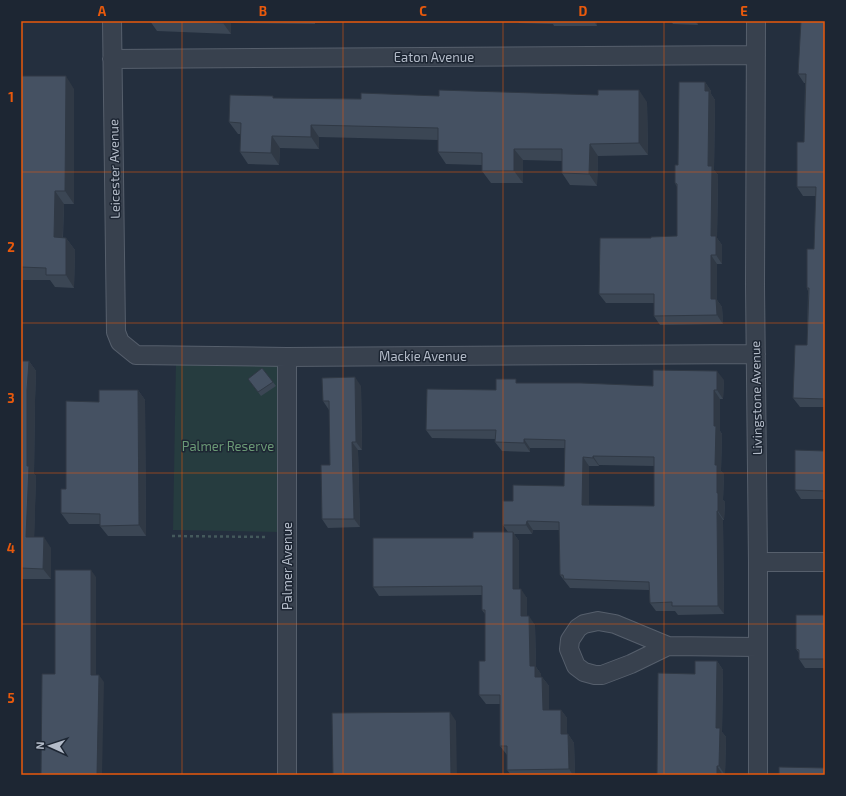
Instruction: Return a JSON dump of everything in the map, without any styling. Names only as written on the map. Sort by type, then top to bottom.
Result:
[{"type":"street","name":"Leicester Avenue","points":[[112,21],[116,318]]},
{"type":"street","name":"Livingstone Avenue","points":[[756,21],[755,286],[758,562],[758,775]]},
{"type":"street","name":"Eaton Avenue","points":[[112,59],[756,55]]},
{"type":"street","name":"Mackie Avenue","points":[[116,318],[116,332],[120,342],[136,355],[287,357],[756,354]]},
{"type":"street","name":"Palmer Avenue","points":[[287,357],[287,775]]},
{"type":"street","points":[[758,562],[825,562]]},
{"type":"street","points":[[668,646],[631,664],[602,675],[584,672],[576,666],[569,649],[570,640],[578,628],[584,624],[598,621],[614,624],[668,646],[758,647]]},
{"type":"path","points":[[172,536],[273,537]]},
{"type":"green space","name":"Palmer Reserve","points":[[176,362],[282,362],[280,532],[173,530]]},
{"type":"building","points":[[174,21],[223,21],[223,23]]},
{"type":"building","points":[[801,21],[825,21],[825,399],[793,398],[795,345],[807,345],[809,288],[807,288],[807,249],[814,249],[816,187],[797,187],[797,142],[804,142],[806,74],[798,74]]},
{"type":"building","points":[[21,76],[66,76],[65,191],[55,191],[54,237],[66,238],[66,275],[46,275],[46,268],[21,267]]},
{"type":"building","points":[[679,82],[705,82],[705,91],[709,91],[708,166],[712,166],[711,236],[716,236],[716,255],[711,255],[711,299],[716,299],[717,315],[654,316],[654,294],[599,294],[600,238],[651,238],[677,236],[677,184],[675,183],[675,165],[678,165]]},
{"type":"building","points":[[439,90],[598,95],[598,90],[639,90],[639,143],[590,144],[589,174],[562,173],[562,149],[514,149],[514,171],[482,171],[482,153],[438,152],[438,128],[311,125],[311,137],[272,136],[271,153],[240,152],[241,123],[229,122],[230,95],[273,96],[273,98],[361,99],[361,93],[439,96]]},
{"type":"building","points":[[21,361],[29,361],[27,390],[27,466],[29,466],[26,537],[44,537],[43,569],[21,568]]},
{"type":"building","points":[[262,368],[273,382],[258,392],[248,379]]},
{"type":"building","points":[[653,370],[717,371],[717,390],[714,390],[714,426],[716,426],[715,465],[717,465],[718,493],[718,606],[672,606],[672,602],[650,603],[649,582],[564,579],[563,575],[560,575],[559,522],[527,521],[526,525],[503,525],[503,501],[513,501],[513,485],[564,486],[565,440],[524,439],[524,443],[495,442],[496,430],[426,430],[427,389],[496,390],[496,379],[516,379],[516,383],[581,383],[653,386]],"holes":[[[583,457],[654,457],[654,506],[582,505]]]},
{"type":"building","points":[[355,377],[356,442],[352,442],[354,519],[322,519],[321,465],[330,465],[329,401],[323,401],[322,378]]},
{"type":"building","points":[[99,390],[138,390],[139,525],[100,526],[100,514],[61,513],[61,489],[66,489],[66,401],[99,402]]},
{"type":"building","points":[[795,450],[825,451],[825,491],[795,490]]},
{"type":"building","points":[[473,532],[513,532],[513,589],[521,589],[521,616],[529,616],[530,666],[535,666],[535,677],[542,677],[543,710],[561,710],[561,734],[568,734],[569,769],[507,770],[507,746],[500,746],[500,695],[479,695],[479,661],[485,661],[485,610],[482,610],[482,586],[373,587],[373,538],[473,538]]},
{"type":"building","points":[[55,570],[91,570],[91,675],[99,675],[97,775],[41,775],[42,674],[55,674]]},
{"type":"building","points":[[796,615],[825,615],[825,659],[799,659],[799,650],[796,649]]},
{"type":"building","points":[[695,661],[717,661],[716,728],[720,728],[719,766],[717,766],[717,775],[657,775],[658,673],[695,674]]},
{"type":"building","points":[[450,712],[451,775],[333,775],[332,713]]},
{"type":"building","points":[[779,767],[825,768],[825,775],[779,775]]}]
